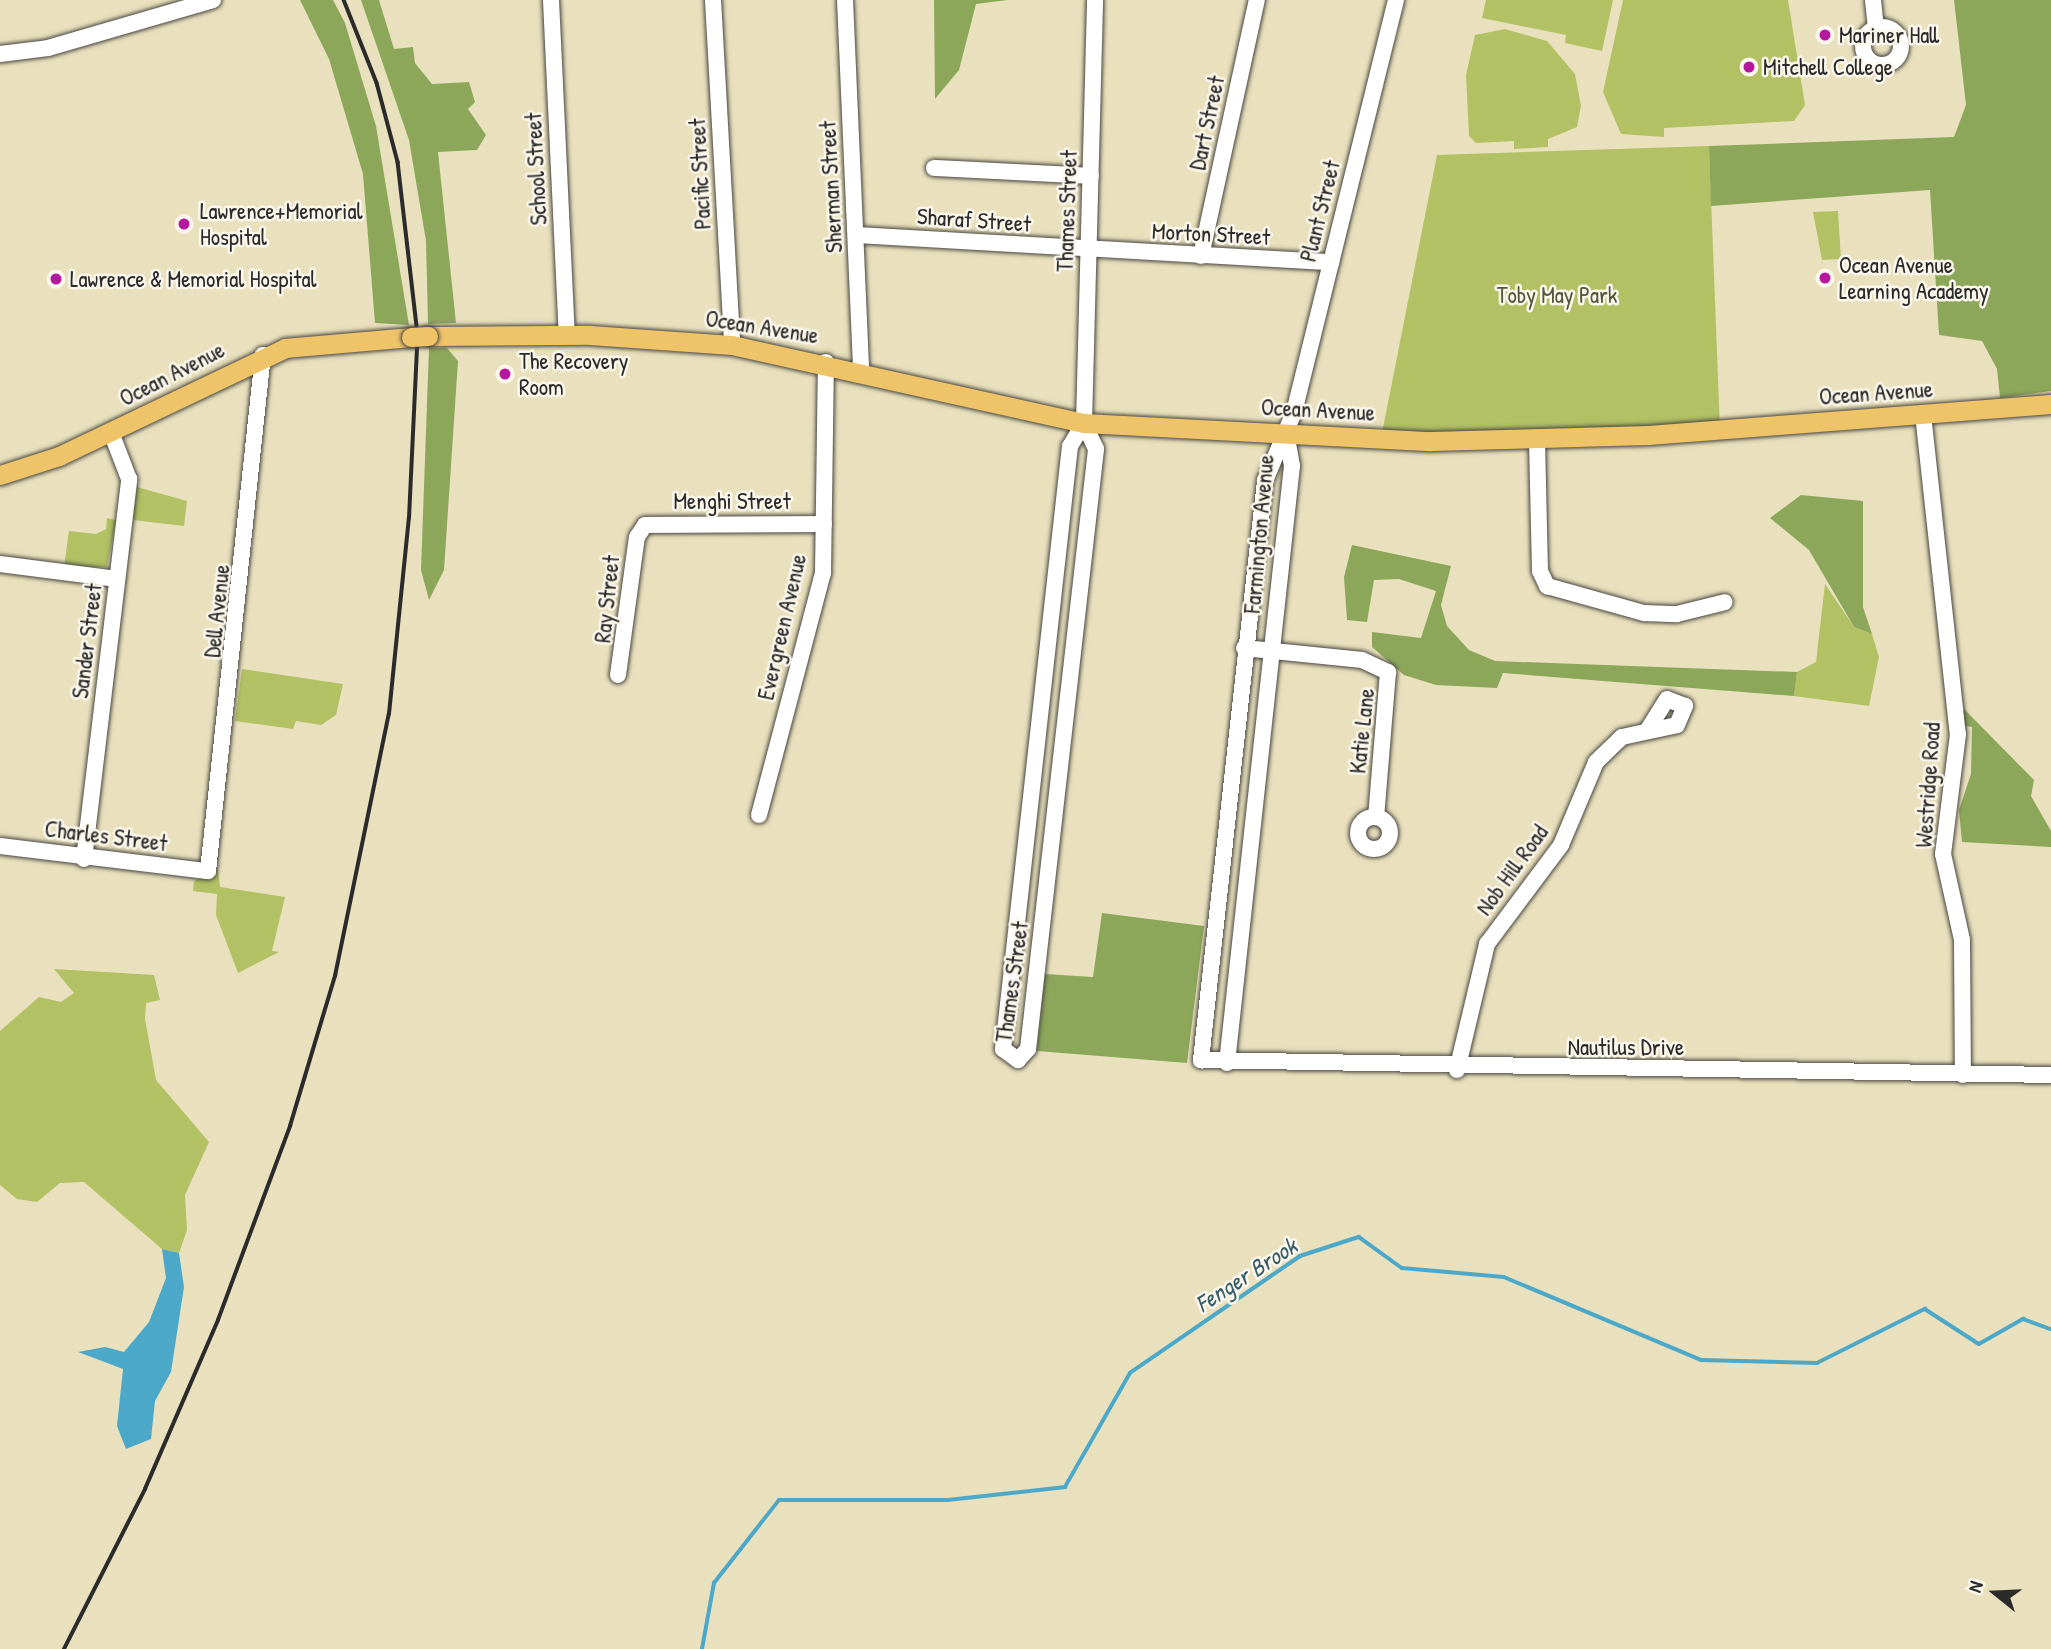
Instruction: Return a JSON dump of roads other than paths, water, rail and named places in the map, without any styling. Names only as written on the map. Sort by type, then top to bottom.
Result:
[{"type":"main road","name":"Ocean Avenue","points":[[0,475],[111,432],[263,355],[318,341],[420,337],[568,335],[732,345],[827,362],[1084,423],[1286,433],[1537,440],[2051,404]]},
{"type":"street","points":[[0,54],[48,48],[213,0]]},
{"type":"street","name":"School Street","points":[[551,0],[568,335]]},
{"type":"street","name":"Pacific Street","points":[[713,0],[732,345]]},
{"type":"street","name":"Sherman Street","points":[[845,0],[861,372]]},
{"type":"street","name":"Thames Street","points":[[1084,423],[1070,446],[1003,1049],[1018,1060],[1028,1049],[1096,449],[1084,423],[1095,0]]},
{"type":"street","name":"Dart Street","points":[[1201,256],[1257,0]]},
{"type":"street","name":"Plant Street","points":[[1286,433],[1396,0]]},
{"type":"street","points":[[1872,0],[1876,28]]},
{"type":"street","points":[[934,168],[1091,176]]},
{"type":"street","name":"Sharaf Street","points":[[856,236],[1089,250]]},
{"type":"street","name":"Morton Street","points":[[1089,250],[1331,262]]},
{"type":"street","name":"Dell Avenue","points":[[208,871],[263,355]]},
{"type":"street","name":"Evergreen Avenue","points":[[759,815],[823,573],[827,362]]},
{"type":"street","name":"Westridge Road","points":[[1923,414],[1958,734],[1943,854],[1962,940],[1963,1074]]},
{"type":"street","name":"Sander Street","points":[[84,859],[129,479],[111,432]]},
{"type":"street","name":"Farmington Avenue","points":[[1201,1060],[1244,648],[1265,481],[1272,452],[1286,433]]},
{"type":"street","name":"Farmington Avenue","points":[[1227,1063],[1292,466],[1286,433]]},
{"type":"street","points":[[1537,440],[1540,571],[1547,586],[1644,612],[1677,614],[1725,602]]},
{"type":"street","name":"Menghi Street","points":[[641,528],[824,524]]},
{"type":"street","name":"Ray Street","points":[[618,675],[641,528]]},
{"type":"street","points":[[0,564],[117,579]]},
{"type":"street","points":[[1053,597],[1080,600]]},
{"type":"street","name":"Katie Lane","points":[[1244,648],[1362,660],[1388,671],[1376,817]]},
{"type":"street","name":"Nob Hill Road","points":[[1457,1070],[1498,923],[1561,845],[1605,749],[1649,728]]},
{"type":"street","points":[[1027,839],[1052,842]]},
{"type":"street","name":"Charles Street","points":[[0,846],[84,859],[208,871]]},
{"type":"street","name":"Nautilus Drive","points":[[1201,1060],[1457,1070],[2051,1075]]},
{"type":"water","points":[[162,1249],[179,1253],[184,1287],[171,1372],[155,1401],[151,1439],[126,1449],[117,1426],[123,1369],[78,1352],[105,1347],[124,1352],[149,1322],[166,1278]]},
{"type":"waterway","name":"Fenger Brook","points":[[702,1649],[714,1583],[779,1500],[948,1500],[1065,1487],[1130,1373],[1300,1256],[1359,1237],[1402,1268],[1504,1277],[1701,1360],[1817,1363],[1925,1309],[1979,1344],[2023,1319],[2051,1329]]},
{"type":"railway","points":[[344,0],[377,83],[398,162],[417,326]]},
{"type":"railway","points":[[64,1649],[145,1489],[218,1320],[290,1126],[335,976],[389,714],[409,518],[417,347]]},
{"type":"place","name":"Mariner Hall","points":[[1825,35]]},
{"type":"place","name":"Mitchell College","points":[[1749,67]]},
{"type":"place","name":"Lawrence+Memorial Hospital","points":[[184,224]]},
{"type":"place","name":"Ocean Avenue Learning Academy","points":[[1825,278]]},
{"type":"place","name":"Lawrence & Memorial Hospital","points":[[56,279]]},
{"type":"place","name":"The Recovery Room","points":[[505,374]]},
{"type":"park label","name":"Toby May Park","points":[[1557,295]]}]
